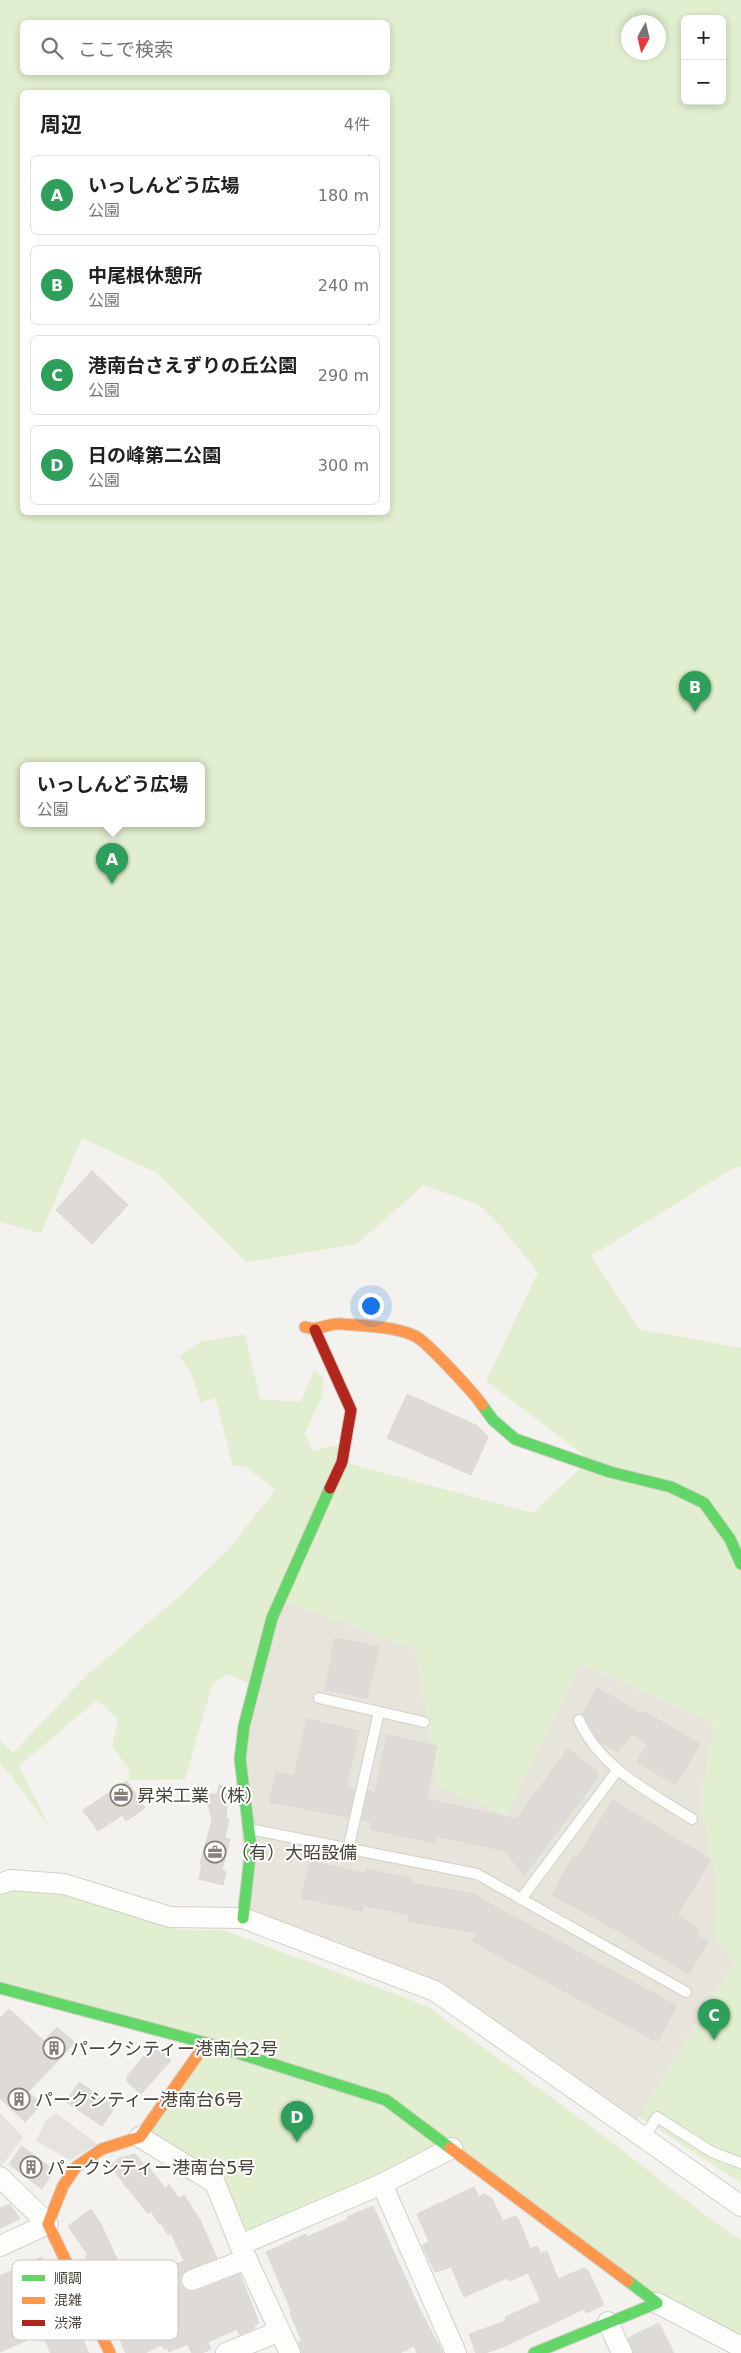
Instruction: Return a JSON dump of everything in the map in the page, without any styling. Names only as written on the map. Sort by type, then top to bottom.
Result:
[{"type":"street","points":[[243,1918],[251,1847],[240,1759],[246,1718],[272,1618],[342,1462],[347,1443],[350,1410],[310,1328],[336,1323],[382,1328],[416,1336],[474,1393],[493,1420],[515,1439],[610,1472],[670,1488],[704,1503],[730,1538],[741,1564]]},
{"type":"street","points":[[0,1884],[11,1880],[64,1884],[170,1917],[243,1918],[435,1991],[741,2206]]},
{"type":"street","points":[[0,1988],[206,2042],[386,2100],[657,2303],[741,2347]]},
{"type":"street","points":[[140,2137],[206,2042]]},
{"type":"street","points":[[0,2246],[48,2224],[70,2173],[94,2153],[129,2138],[140,2137],[215,2183],[243,2252],[290,2353]]},
{"type":"street","points":[[192,2280],[243,2252],[452,2148]]},
{"type":"street","points":[[0,2177],[48,2224],[65,2260]]},
{"type":"street","points":[[382,2184],[456,2353]]},
{"type":"street","points":[[534,2353],[657,2303]]},
{"type":"street","points":[[608,2322],[622,2353]]},
{"type":"street","points":[[226,2353],[280,2331]]},
{"type":"street","points":[[104,2340],[110,2353]]},
{"type":"lane","points":[[319,1698],[424,1722]]},
{"type":"lane","points":[[348,1850],[379,1712]]},
{"type":"lane","points":[[579,1720],[587,1738],[618,1771],[692,1819]]},
{"type":"lane","points":[[521,1899],[618,1771]]},
{"type":"lane","points":[[249,1829],[477,1874],[686,1992]]},
{"type":"lane","points":[[644,2138],[657,2117],[712,2152],[741,2163]]},
{"type":"shaded area","points":[[280,1599],[415,1649],[439,1786],[506,1814],[580,1663],[714,1723],[700,1802],[714,1869],[714,1935],[734,1963],[639,2117],[636,2132],[435,1991],[243,1919],[240,1759]]},
{"type":"shaded area","points":[[0,2113],[23,2137],[0,2168]]},
{"type":"shaded area","points":[[56,2113],[97,2144],[70,2160],[36,2141],[46,2120]]},
{"type":"green space","points":[[0,0],[741,0],[741,1167],[737,1166],[591,1256],[639,1329],[741,1348],[741,2183],[639,2117],[734,1964],[714,1935],[714,1869],[700,1802],[714,1723],[580,1663],[506,1815],[439,1786],[415,1649],[280,1599],[254,1686],[229,1674],[213,1683],[185,1779],[128,1780],[129,1769],[112,1746],[118,1719],[97,1700],[19,1766],[50,1828],[0,1764],[0,1740],[13,1753],[87,1675],[183,1593],[229,1549],[275,1490],[245,1466],[233,1466],[215,1397],[201,1403],[191,1372],[179,1356],[200,1342],[245,1334],[260,1399],[301,1402],[314,1370],[323,1378],[322,1396],[305,1433],[312,1451],[347,1443],[343,1462],[533,1513],[589,1459],[486,1381],[538,1272],[496,1221],[479,1205],[424,1185],[357,1244],[246,1262],[157,1173],[82,1138],[41,1233],[0,1222]]},
{"type":"green space","points":[[0,1884],[64,1884],[180,1930],[223,1930],[427,2006],[741,2240],[741,2347],[657,2303],[452,2148],[240,2245],[215,2183],[140,2137],[206,2043],[0,1988]]},
{"type":"building","points":[[92,1171],[128,1205],[92,1244],[56,1210]]},
{"type":"building","points":[[407,1394],[478,1426],[488,1437],[471,1475],[387,1438]]},
{"type":"building","points":[[335,1638],[379,1647],[367,1698],[325,1690]]},
{"type":"building","points":[[597,1688],[642,1714],[643,1711],[700,1744],[676,1785],[637,1762],[648,1744],[632,1733],[618,1752],[600,1742],[582,1714]]},
{"type":"building","points":[[307,1719],[359,1731],[346,1787],[355,1789],[348,1817],[270,1802],[276,1772],[294,1776]]},
{"type":"building","points":[[387,1735],[437,1746],[426,1799],[516,1819],[568,1749],[598,1772],[598,1777],[524,1876],[506,1851],[437,1836],[435,1843],[370,1829],[372,1822],[362,1820],[368,1791],[375,1793]]},
{"type":"building","name":"昇栄工業（株）","points":[[127,1781],[145,1808],[126,1821],[122,1815],[98,1831],[83,1810]]},
{"type":"building","points":[[219,1785],[228,1786],[226,1819],[229,1819],[225,1838],[230,1839],[222,1870],[226,1872],[223,1885],[199,1879],[202,1865],[200,1864],[212,1820],[206,1794],[217,1794]]},
{"type":"building","points":[[613,1800],[711,1860],[677,1915],[700,1929],[697,1935],[708,1942],[689,1974],[613,1928],[552,1895],[573,1856],[577,1858]]},
{"type":"building","points":[[310,1861],[366,1874],[367,1869],[411,1879],[410,1883],[478,1895],[478,1897],[677,2006],[657,2042],[472,1941],[477,1933],[409,1921],[410,1915],[363,1905],[362,1911],[302,1898]]},
{"type":"building","points":[[9,2009],[44,2041],[57,2027],[75,2043],[28,2092],[42,2104],[25,2122],[0,2098],[0,2018]]},
{"type":"building","points":[[154,2045],[171,2060],[141,2094],[127,2082],[127,2076]]},
{"type":"building","points":[[79,2082],[115,2107],[102,2126],[66,2102]]},
{"type":"building","name":"パークシティー港南台5号","points":[[22,2146],[54,2170],[42,2189],[9,2164]]},
{"type":"building","points":[[135,2154],[146,2167],[148,2166],[165,2188],[169,2185],[179,2198],[184,2195],[200,2220],[217,2258],[183,2272],[180,2278],[181,2285],[185,2289],[196,2291],[240,2274],[259,2323],[254,2326],[255,2328],[240,2335],[237,2329],[208,2342],[211,2349],[202,2353],[192,2353],[187,2344],[169,2352],[167,2347],[164,2349],[162,2345],[145,2353],[126,2353],[120,2340],[178,2340],[178,2264],[184,2261],[171,2233],[168,2235],[151,2211],[148,2214],[110,2166],[119,2158]]},
{"type":"building","points":[[474,2187],[479,2197],[485,2194],[492,2199],[503,2221],[515,2216],[518,2218],[530,2249],[537,2246],[541,2254],[547,2251],[558,2279],[584,2268],[589,2272],[604,2305],[586,2313],[584,2309],[503,2347],[485,2353],[476,2353],[469,2334],[506,2321],[505,2317],[541,2301],[528,2273],[509,2281],[507,2278],[464,2297],[451,2267],[435,2272],[422,2245],[429,2242],[417,2214]]},
{"type":"building","points":[[10,2204],[20,2219],[0,2228],[0,2208]]},
{"type":"building","points":[[373,2206],[420,2310],[443,2353],[417,2353],[414,2346],[400,2353],[302,2353],[298,2342],[302,2341],[290,2313],[292,2312],[266,2252],[306,2234],[307,2237]]},
{"type":"building","points":[[91,2209],[101,2224],[117,2260],[87,2260],[85,2256],[88,2255],[68,2226]]},
{"type":"building","points":[[12,2271],[12,2340],[28,2340],[0,2352],[0,2276]]},
{"type":"building","points":[[659,2323],[674,2353],[634,2353],[628,2338]]},
{"type":"building","points":[[45,2340],[83,2340],[89,2353],[51,2353]]},
{"type":"traffic: fast","points":[[482,1405],[493,1420],[515,1439],[610,1472],[671,1487],[704,1503],[730,1539],[741,1564]]},
{"type":"traffic: fast","points":[[243,1918],[251,1847],[240,1759],[244,1726],[272,1618],[330,1488]]},
{"type":"traffic: fast","points":[[0,1988],[206,2043],[386,2100],[450,2148]]},
{"type":"traffic: fast","points":[[534,2353],[657,2303],[628,2281]]},
{"type":"traffic: slow","points":[[305,1327],[320,1328],[332,1324],[370,1326],[389,1328],[415,1336],[450,1368],[482,1405]]},
{"type":"traffic: slow","points":[[65,2260],[48,2224],[63,2186],[76,2167],[102,2149],[140,2137],[206,2043]]},
{"type":"traffic: slow","points":[[450,2148],[628,2281]]},
{"type":"traffic: slow","points":[[104,2340],[110,2353]]},
{"type":"traffic: jam","points":[[315,1330],[351,1410],[342,1462],[330,1488]]},
{"type":"place","name":"中尾根休憩所","points":[[695,712]]},
{"type":"place","name":"いっしんどう広場","points":[[112,884]]},
{"type":"place","name":"昇栄工業（株）","points":[[121,1795]]},
{"type":"place","name":"（有）大昭設備","points":[[215,1852]]},
{"type":"place","name":"港南台さえずりの丘公園","points":[[714,2040]]},
{"type":"place","name":"パークシティー港南台2号","points":[[54,2048]]},
{"type":"place","name":"パークシティー港南台6号","points":[[19,2099]]},
{"type":"place","name":"日の峰第二公園","points":[[297,2142]]},
{"type":"place","name":"パークシティー港南台5号","points":[[31,2167]]}]
